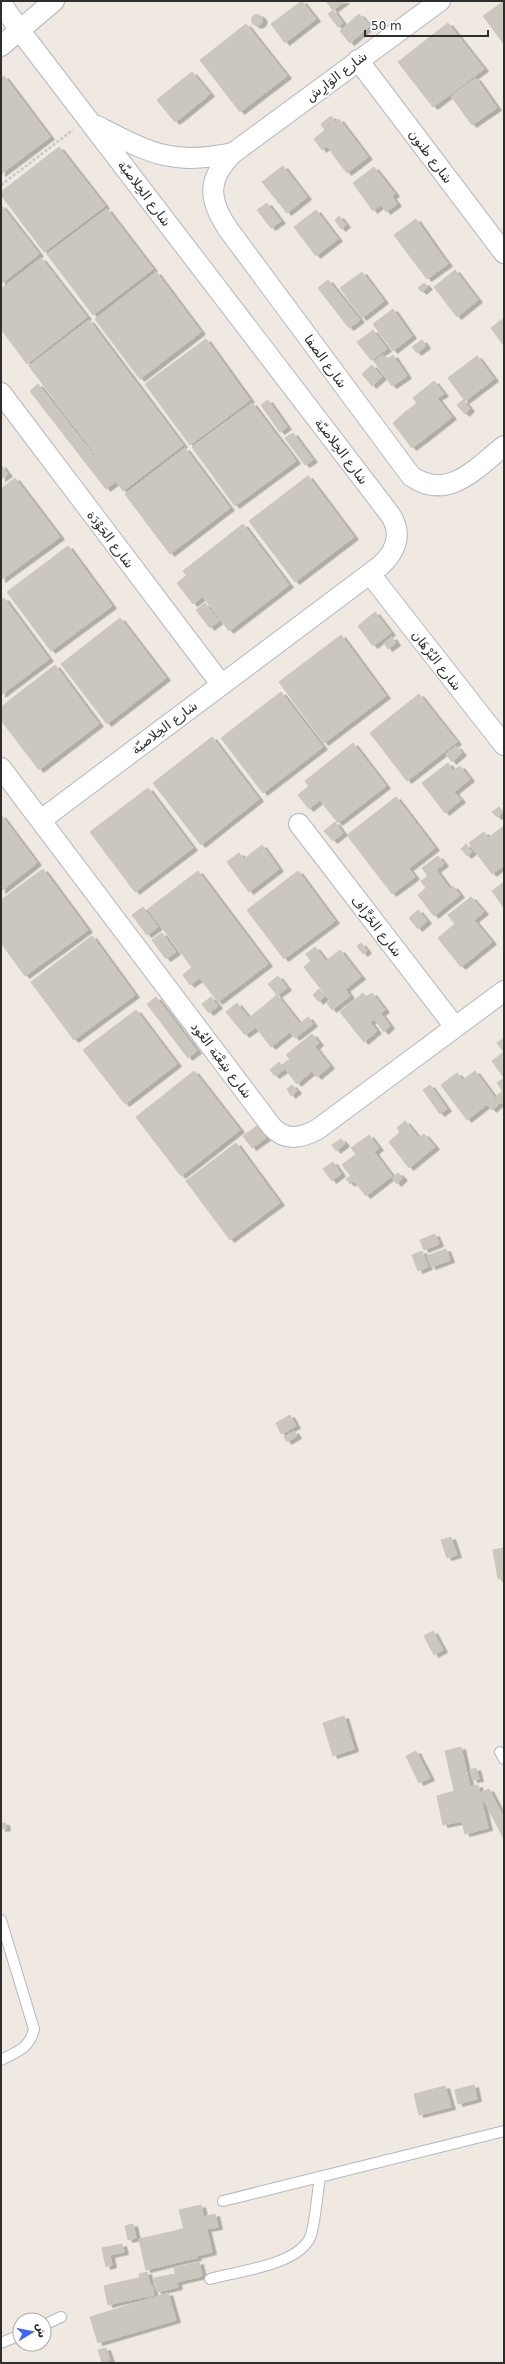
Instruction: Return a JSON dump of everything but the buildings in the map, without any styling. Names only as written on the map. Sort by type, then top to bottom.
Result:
[{"type":"street","points":[[1,46],[21,32],[54,1]]},
{"type":"street","name":"شارع الوَارِش","points":[[234,153],[358,60],[440,1]]},
{"type":"street","name":"شارع الخِلاصيّة","points":[[1,3],[21,32],[393,519],[397,534],[394,548],[385,561],[370,574],[41,820]]},
{"type":"street","name":"شارع ظنون","points":[[358,60],[504,253]]},
{"type":"street","points":[[90,121],[147,151],[170,158],[193,159],[234,153]]},
{"type":"street","name":"شارع الصفا","points":[[234,153],[218,170],[214,179],[214,197],[220,217],[411,476],[428,485],[447,486],[460,480],[504,446]]},
{"type":"street","name":"شارع الجَوْدَة","points":[[1,393],[221,684]]},
{"type":"street","name":"شارع البُرْهَان","points":[[370,574],[504,745]]},
{"type":"street","name":"شارع شِعْبَة العُود","points":[[1,768],[272,1127],[282,1136],[296,1138],[318,1129],[504,990]]},
{"type":"street","name":"شارع الخَزَّاف","points":[[298,824],[455,1027]]},
{"type":"lane","points":[[1,1920],[34,2029],[29,2044],[23,2050],[1,2060]]},
{"type":"lane","points":[[223,2201],[504,2131]]},
{"type":"lane","points":[[210,2279],[287,2258],[302,2249],[311,2234],[320,2177]]},
{"type":"lane","points":[[52,2321],[61,2317]]},
{"type":"lane","points":[[1,2343],[12,2338]]},
{"type":"path","points":[[1,185],[90,121]]}]
